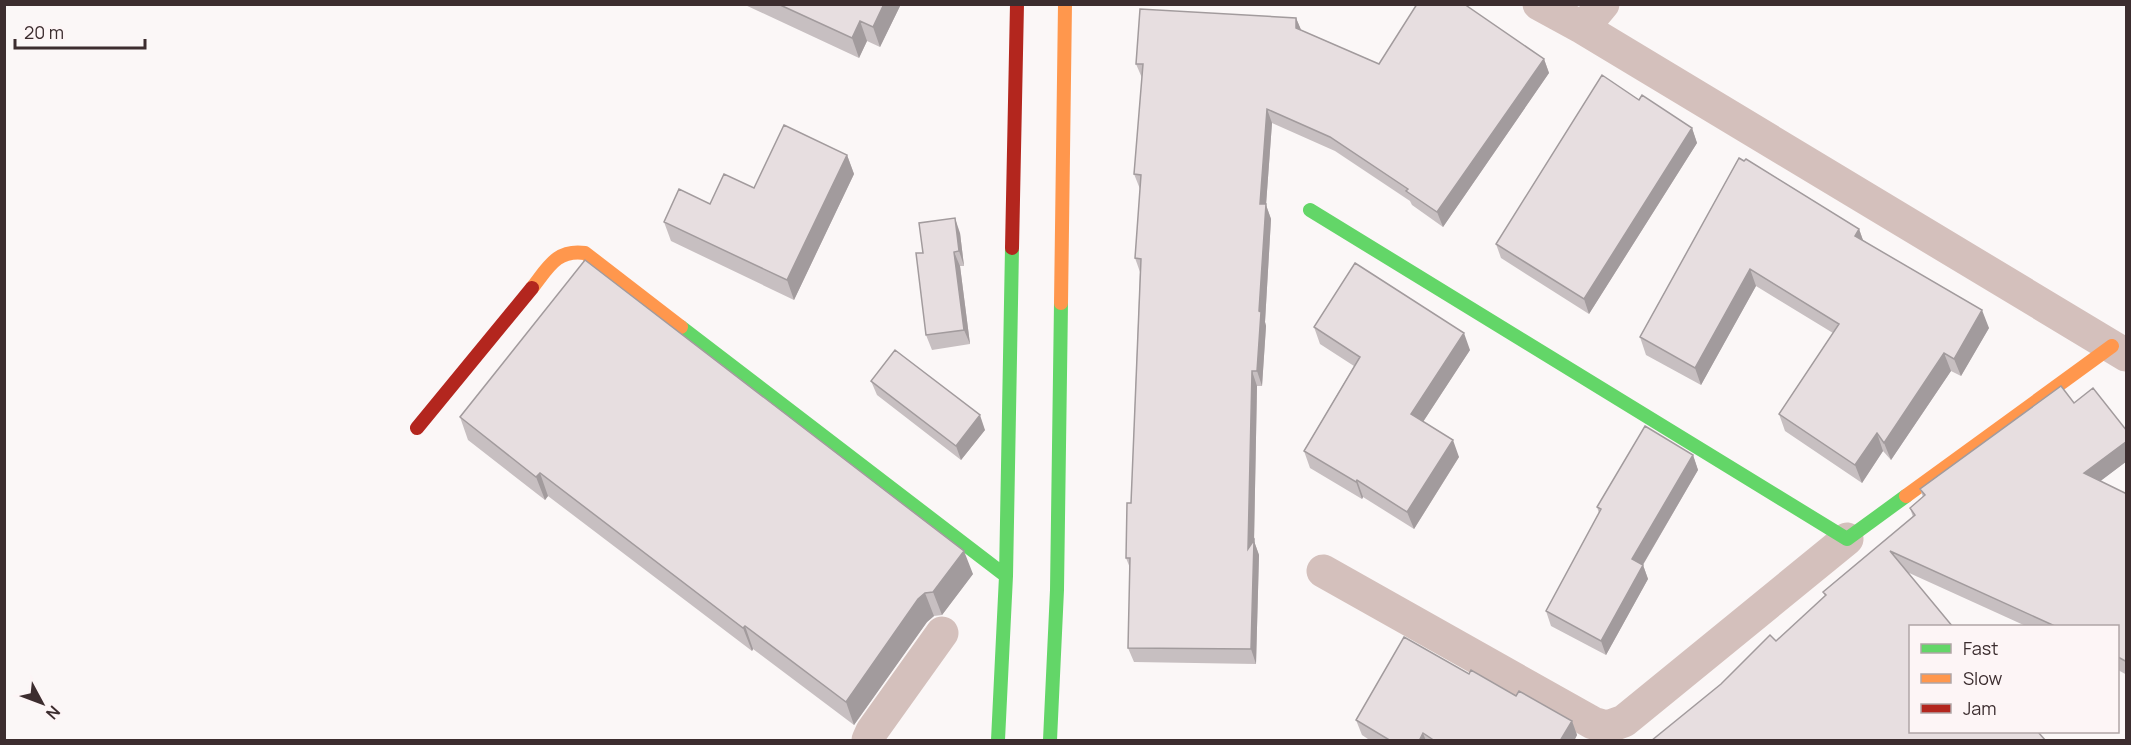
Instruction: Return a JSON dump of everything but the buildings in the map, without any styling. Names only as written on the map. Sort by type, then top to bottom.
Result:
[{"type":"street","points":[[998,741],[1006,576],[1017,4]]},
{"type":"street","points":[[1050,741],[1057,590],[1065,4]]},
{"type":"street","points":[[1323,572],[1593,723],[1607,727],[1624,721],[1847,539],[2119,350],[1593,16],[1539,4]]},
{"type":"street","points":[[1311,210],[1847,539]]},
{"type":"street","points":[[417,428],[558,256],[572,251],[585,253],[1006,576]]},
{"type":"street","points":[[867,741],[942,633]]},
{"type":"traffic: fast","points":[[1310,210],[1847,539],[1906,496]]},
{"type":"traffic: fast","points":[[998,740],[1006,576],[1012,248]]},
{"type":"traffic: fast","points":[[1050,740],[1057,590],[1061,303]]},
{"type":"traffic: fast","points":[[681,327],[1006,576]]},
{"type":"traffic: slow","points":[[1061,303],[1065,4]]},
{"type":"traffic: slow","points":[[532,288],[548,267],[560,257],[567,254],[585,253],[681,327]]},
{"type":"traffic: slow","points":[[1906,496],[2112,346]]},
{"type":"traffic: jam","points":[[1012,248],[1017,4]]},
{"type":"traffic: jam","points":[[417,428],[532,288]]}]
